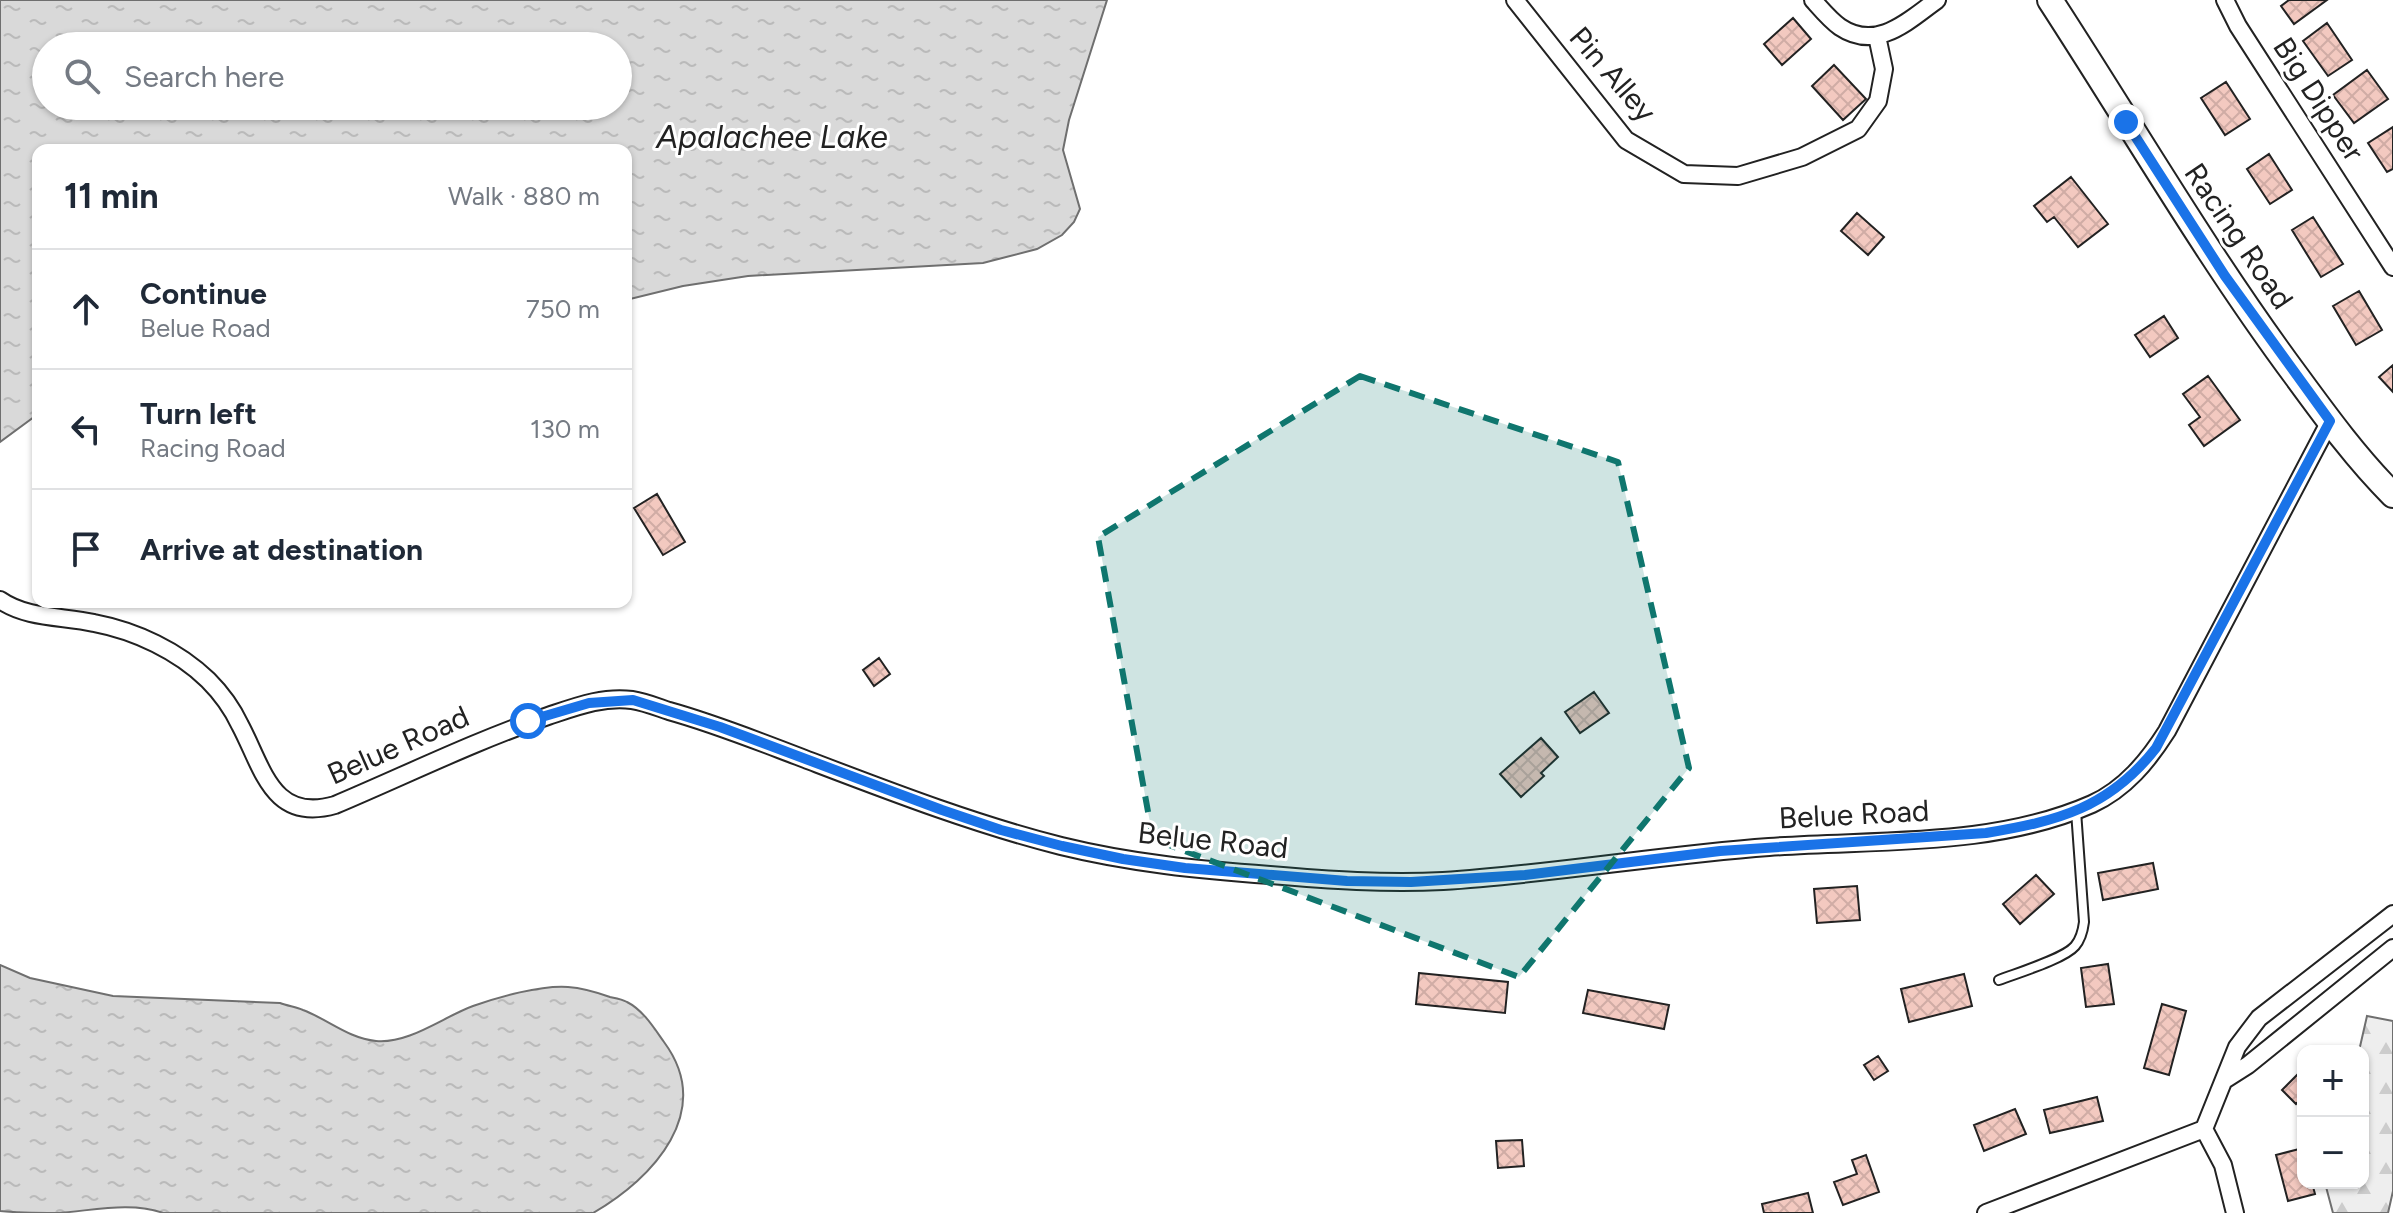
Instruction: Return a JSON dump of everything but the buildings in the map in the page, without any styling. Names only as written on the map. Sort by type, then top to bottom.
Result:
[{"type":"street","name":"Pin Alley","points":[[1515,0],[1626,140],[1684,174],[1738,176],[1802,157],[1858,129],[1878,101],[1884,69],[1877,36]]},
{"type":"street","points":[[1813,0],[1838,26],[1849,32],[1877,36],[1890,33],[1937,0]]},
{"type":"street","name":"Racing Road","points":[[2050,0],[2225,276],[2330,421],[2393,495]]},
{"type":"street","name":"Big Dipper","points":[[2225,0],[2238,26],[2393,267]]},
{"type":"street","name":"Belue Road","points":[[0,600],[23,611],[123,630],[185,661],[211,683],[229,705],[270,786],[285,801],[304,808],[335,805],[528,721],[589,703],[633,700],[720,727],[1001,830],[1123,859],[1185,868],[1332,880],[1443,881],[1525,875],[1720,851],[1986,833],[2020,827],[2076,810],[2115,791],[2156,748],[2330,421]]},
{"type":"street","points":[[2235,1213],[2223,1165],[2204,1129],[2237,1047],[2259,1018],[2393,914]]},
{"type":"street","points":[[2226,1079],[2248,1065],[2393,948]]},
{"type":"street","points":[[1986,1213],[2204,1129]]},
{"type":"lane","points":[[1999,980],[2065,954],[2075,946],[2082,934],[2084,922],[2076,810]]},
{"type":"highlighted area","points":[[1360,376],[1618,462],[1689,768],[1519,977],[1153,839],[1098,537]]},
{"type":"green space","points":[[2367,1016],[2393,1021],[2393,1191],[2388,1213],[2333,1213],[2327,1189],[2369,1189],[2369,1045],[2360,1045]]},
{"type":"water","name":"Apalachee Lake","points":[[0,0],[1107,0],[1069,120],[1063,150],[1080,209],[1074,222],[1062,235],[1037,249],[983,263],[748,276],[683,286],[632,299],[632,144],[32,144],[32,418],[0,442]]},
{"type":"water","points":[[0,965],[30,978],[113,996],[280,1003],[312,1014],[356,1036],[376,1041],[413,1034],[473,1006],[507,996],[557,987],[584,989],[625,1001],[652,1025],[678,1068],[683,1093],[680,1117],[656,1162],[616,1198],[593,1213],[163,1213],[124,1207],[57,1213],[0,1211]]},
{"type":"route","points":[[528,721],[589,703],[633,700],[763,742],[942,810],[1062,846],[1185,868],[1347,881],[1443,881],[1525,875],[1720,851],[1986,833],[2020,827],[2076,810],[2115,791],[2156,748],[2330,421],[2225,276],[2126,122]]}]
